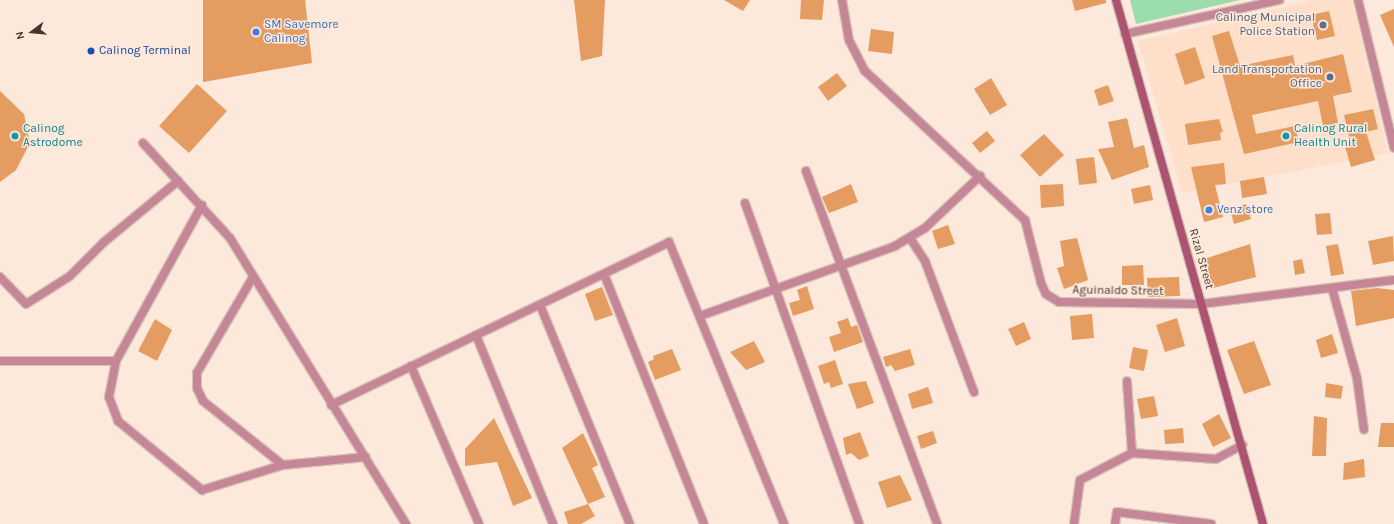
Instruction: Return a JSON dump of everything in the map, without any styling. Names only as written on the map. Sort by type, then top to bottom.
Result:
[{"type":"street","name":"Aguinaldo Street","points":[[842,0],[849,40],[865,71],[980,176],[1025,220],[1041,283],[1046,294],[1060,302],[1201,304],[1394,280]]},
{"type":"street","name":"Rizal Street","points":[[1116,0],[1242,446],[1262,524]]},
{"type":"street","points":[[1125,34],[1279,0]]},
{"type":"street","points":[[1358,0],[1394,148]]},
{"type":"street","points":[[143,143],[202,205],[230,238],[331,405],[366,457],[406,524]]},
{"type":"street","points":[[806,171],[938,524]]},
{"type":"street","points":[[700,316],[842,266],[910,238],[947,210],[980,176]]},
{"type":"street","points":[[0,277],[26,304],[70,276],[104,242],[178,181]]},
{"type":"street","points":[[745,203],[859,524]]},
{"type":"street","points":[[202,205],[116,361],[109,397],[118,421],[194,486],[209,488],[283,465],[366,457]]},
{"type":"street","points":[[910,238],[925,260],[974,392]]},
{"type":"street","points":[[331,405],[669,242],[784,524]]},
{"type":"street","points":[[604,274],[704,524]]},
{"type":"street","points":[[253,277],[197,373],[197,388],[203,401],[283,465]]},
{"type":"street","points":[[1332,288],[1357,378],[1364,430]]},
{"type":"street","points":[[540,304],[630,524]]},
{"type":"street","points":[[476,335],[553,524]]},
{"type":"street","points":[[0,362],[116,361]]},
{"type":"street","points":[[411,366],[479,524]]},
{"type":"street","points":[[1127,381],[1132,453]]},
{"type":"street","points":[[1074,524],[1080,480],[1132,453],[1216,459],[1242,446]]},
{"type":"street","points":[[1116,524],[1117,512],[1211,524]]},
{"type":"shaded area","points":[[1312,0],[1352,0],[1388,153],[1182,193],[1138,41]]},
{"type":"green space","points":[[1130,0],[1240,0],[1136,24]]},
{"type":"building","name":"SM Savemore Calinog","points":[[203,0],[305,0],[312,63],[203,82]]},
{"type":"building","points":[[574,0],[605,0],[602,56],[581,61]]},
{"type":"building","points":[[724,0],[750,0],[743,11]]},
{"type":"building","points":[[801,0],[824,0],[822,20],[800,19]]},
{"type":"building","points":[[1072,0],[1106,0],[1106,3],[1075,11]]},
{"type":"building","points":[[1394,9],[1394,47],[1380,15]]},
{"type":"building","name":"Calinog Municipal Police Station","points":[[1329,11],[1335,36],[1317,40],[1311,15]]},
{"type":"building","points":[[871,29],[894,32],[892,54],[868,51]]},
{"type":"building","points":[[1229,31],[1240,66],[1293,55],[1295,66],[1343,54],[1352,92],[1333,96],[1338,123],[1323,126],[1318,101],[1252,115],[1256,134],[1295,126],[1299,142],[1244,154],[1212,36]]},
{"type":"building","points":[[1195,47],[1205,78],[1185,85],[1175,54]]},
{"type":"building","points":[[837,73],[847,86],[828,101],[818,87]]},
{"type":"building","points":[[991,78],[1007,105],[990,115],[974,89]]},
{"type":"building","points":[[197,84],[227,111],[189,153],[159,126]]},
{"type":"building","points":[[1108,85],[1114,101],[1099,106],[1094,90]]},
{"type":"building","name":"Calinog Astrodome","points":[[0,91],[24,114],[30,143],[16,170],[0,182]]},
{"type":"building","points":[[1373,109],[1378,129],[1366,132],[1375,160],[1351,167],[1344,143],[1350,141],[1344,115]]},
{"type":"building","points":[[1127,118],[1134,148],[1144,145],[1149,167],[1112,180],[1098,149],[1114,147],[1108,122]]},
{"type":"building","points":[[1219,119],[1223,132],[1220,133],[1221,140],[1188,145],[1185,124]]},
{"type":"building","points":[[987,131],[995,141],[980,153],[972,143]]},
{"type":"building","points":[[1044,134],[1064,155],[1040,177],[1020,155]]},
{"type":"building","points":[[1094,157],[1097,183],[1079,185],[1076,159]]},
{"type":"building","points":[[1224,163],[1226,184],[1215,185],[1223,217],[1204,222],[1191,167]]},
{"type":"building","points":[[1264,177],[1267,194],[1242,198],[1240,181]]},
{"type":"building","points":[[851,184],[858,202],[829,213],[822,197]]},
{"type":"building","points":[[1063,184],[1064,206],[1041,208],[1040,185]]},
{"type":"building","points":[[1150,185],[1153,200],[1134,204],[1131,189]]},
{"type":"building","points":[[1246,204],[1251,219],[1234,224],[1230,209]]},
{"type":"building","points":[[1330,213],[1332,234],[1317,235],[1315,214]]},
{"type":"building","points":[[948,225],[955,244],[938,249],[932,231]]},
{"type":"building","points":[[1393,236],[1394,261],[1373,265],[1368,241]]},
{"type":"building","points":[[1077,238],[1088,280],[1064,289],[1057,268],[1064,266],[1060,241]]},
{"type":"building","points":[[1250,244],[1256,277],[1213,288],[1204,259]]},
{"type":"building","points":[[1338,244],[1344,274],[1331,276],[1326,246]]},
{"type":"building","points":[[1302,259],[1305,273],[1295,275],[1293,261]]},
{"type":"building","points":[[1143,265],[1144,285],[1122,285],[1122,266]]},
{"type":"building","points":[[1179,277],[1180,296],[1148,297],[1147,278]]},
{"type":"building","points":[[807,286],[814,309],[793,316],[789,303],[800,300],[797,290]]},
{"type":"building","points":[[602,287],[613,315],[595,321],[585,294]]},
{"type":"building","points":[[1377,288],[1394,290],[1394,318],[1356,326],[1351,291]]},
{"type":"building","points":[[1092,314],[1094,338],[1072,340],[1070,316]]},
{"type":"building","points":[[848,318],[851,327],[857,325],[863,342],[834,352],[829,337],[841,333],[837,322]]},
{"type":"building","points":[[1177,318],[1185,346],[1165,352],[1156,325]]},
{"type":"building","points":[[155,319],[172,330],[157,361],[138,351]]},
{"type":"building","points":[[1024,322],[1031,339],[1016,346],[1008,329]]},
{"type":"building","points":[[1332,334],[1338,353],[1321,358],[1316,340]]},
{"type":"building","points":[[754,341],[765,362],[746,370],[730,352]]},
{"type":"building","points":[[1254,341],[1271,385],[1244,394],[1227,350]]},
{"type":"building","points":[[1133,347],[1148,350],[1144,371],[1129,368]]},
{"type":"building","points":[[672,349],[681,370],[655,380],[648,362],[654,359],[653,356]]},
{"type":"building","points":[[910,349],[915,365],[895,371],[891,365],[886,367],[883,357]]},
{"type":"building","points":[[835,360],[843,384],[831,388],[829,382],[824,384],[818,366]]},
{"type":"building","points":[[866,381],[874,403],[857,409],[848,384]]},
{"type":"building","points":[[1326,383],[1343,386],[1341,399],[1325,397]]},
{"type":"building","points":[[928,387],[933,403],[912,409],[908,394]]},
{"type":"building","points":[[1154,396],[1158,416],[1141,419],[1137,399]]},
{"type":"building","points":[[1219,414],[1231,438],[1213,447],[1202,424]]},
{"type":"building","points":[[1314,416],[1327,418],[1326,456],[1312,456]]},
{"type":"building","points":[[494,418],[532,498],[513,506],[497,462],[465,466],[465,449]]},
{"type":"building","points":[[1381,423],[1394,423],[1394,447],[1378,447]]},
{"type":"building","points":[[1183,428],[1184,443],[1165,444],[1164,430]]},
{"type":"building","points":[[933,431],[937,443],[921,449],[917,436]]},
{"type":"building","points":[[860,432],[869,456],[859,460],[851,453],[846,455],[843,438]]},
{"type":"building","points":[[583,433],[598,465],[592,468],[605,497],[588,504],[562,448]]},
{"type":"building","points":[[1364,459],[1365,477],[1343,480],[1344,463]]},
{"type":"building","points":[[900,475],[912,500],[887,508],[878,482]]},
{"type":"building","points":[[588,504],[595,516],[581,524],[568,524],[564,512]]},
{"type":"place","name":"Calinog Municipal Police Station","points":[[1323,25]]},
{"type":"place","name":"SM Savemore Calinog","points":[[256,32]]},
{"type":"place","name":"Calinog Terminal","points":[[91,51]]},
{"type":"place","name":"Land Transportation Office","points":[[1330,77]]},
{"type":"place","name":"Calinog Astrodome","points":[[15,136]]},
{"type":"place","name":"Calinog Rural Health Unit","points":[[1286,136]]},
{"type":"place","name":"Venz store","points":[[1209,210]]}]
